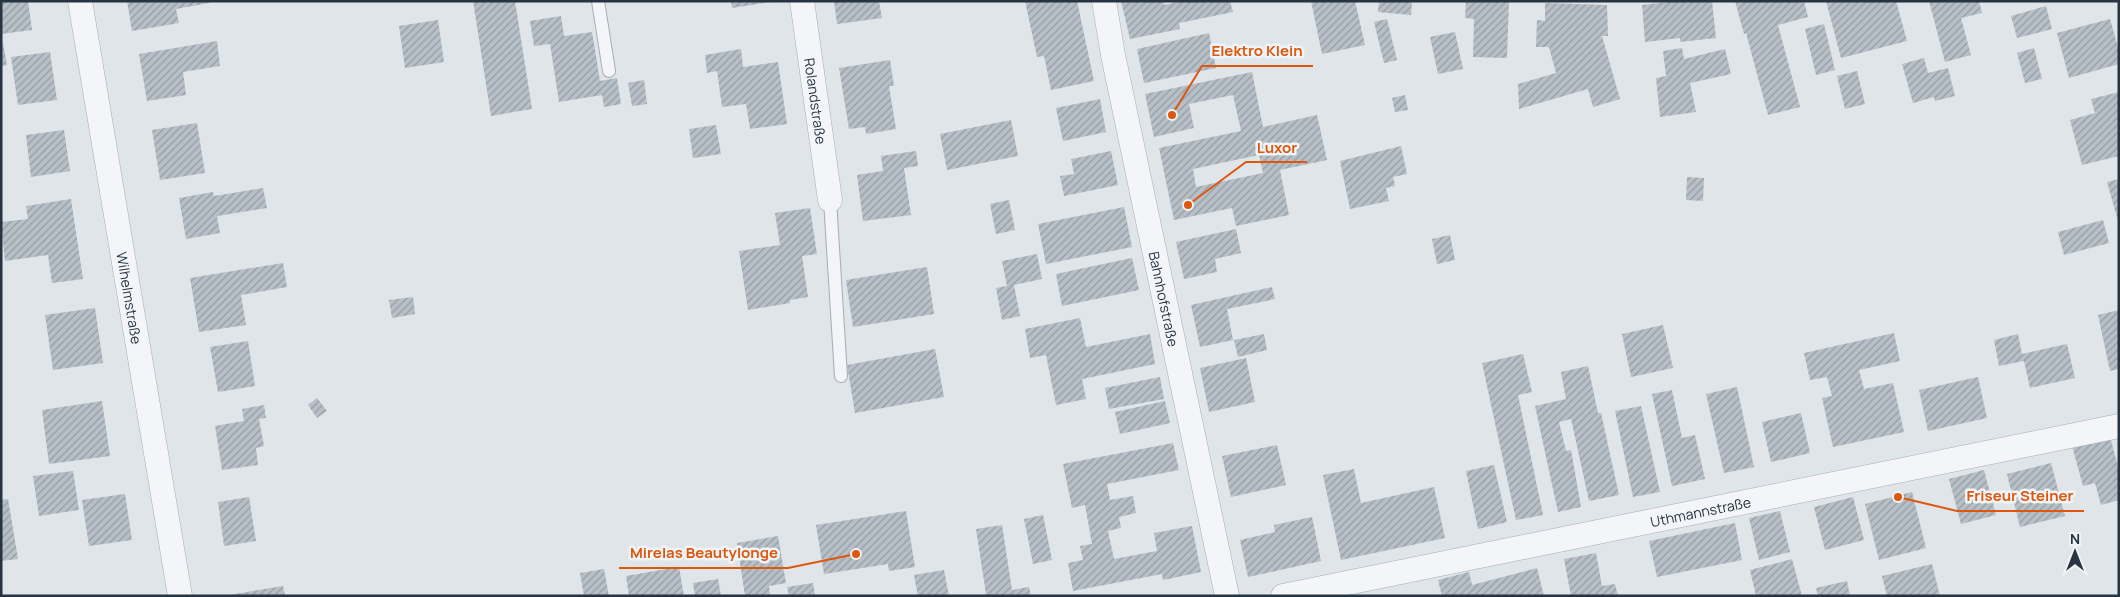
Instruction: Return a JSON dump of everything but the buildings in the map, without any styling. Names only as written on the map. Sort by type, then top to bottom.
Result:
[{"type":"street","name":"Wilhelmstraße","points":[[80,1],[180,596]]},
{"type":"street","name":"Rolandstraße","points":[[802,1],[830,200]]},
{"type":"street","name":"Bahnhofstraße","points":[[1104,1],[1113,55],[1227,596]]},
{"type":"street","name":"Uthmannstraße","points":[[1283,596],[2119,426]]},
{"type":"lane","points":[[598,1],[609,71]]},
{"type":"lane","points":[[830,200],[841,376]]},
{"type":"place","name":"Elektro Klein","points":[[1172,115]]},
{"type":"place","name":"Luxor","points":[[1188,205]]},
{"type":"place","name":"Friseur Steiner","points":[[1898,497]]},
{"type":"place","name":"Mirelas Beautylonge","points":[[856,554]]}]
